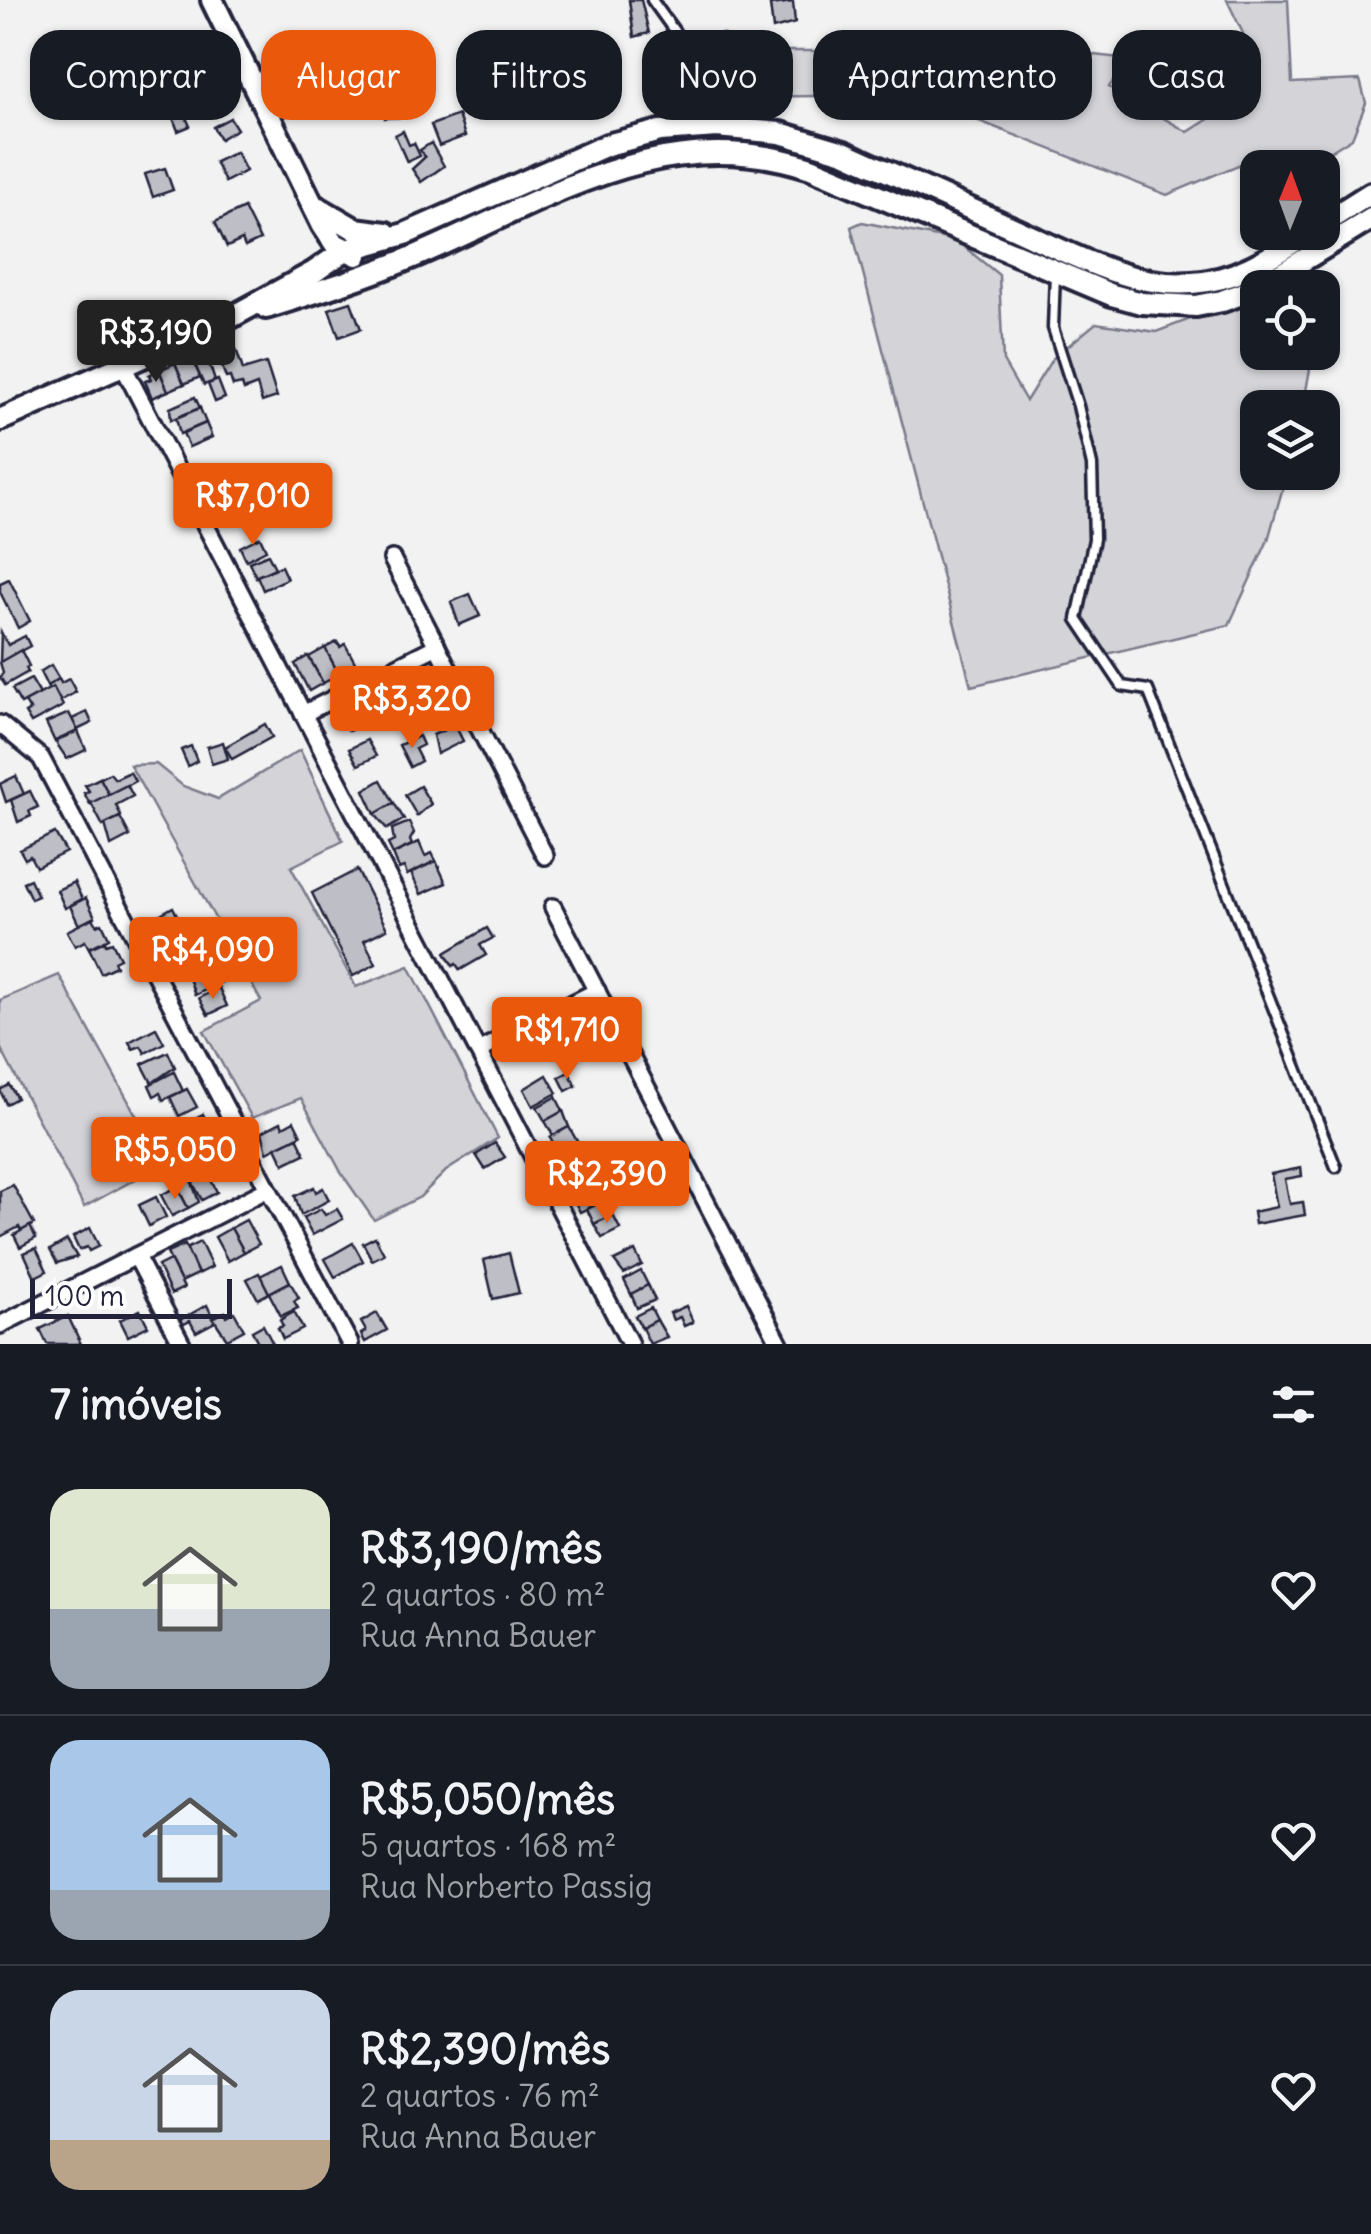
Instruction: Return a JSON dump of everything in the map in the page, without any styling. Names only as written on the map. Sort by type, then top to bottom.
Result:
[{"type":"main road","points":[[212,0],[316,209],[342,235],[344,250],[338,275],[327,290]]},
{"type":"main road","points":[[690,127],[692,152]]},
{"type":"main road","points":[[0,420],[226,320],[314,272],[344,250],[405,234],[607,145],[690,127],[780,132],[830,147],[1132,276],[1191,284],[1218,280],[1258,266],[1282,250]]},
{"type":"main road","points":[[226,320],[327,290],[415,256],[626,164],[692,152],[797,163],[1112,295],[1174,306],[1222,301],[1240,294]]},
{"type":"main road","points":[[1340,213],[1371,193]]},
{"type":"main road","points":[[316,209],[355,229],[405,234]]},
{"type":"main road","points":[[314,272],[321,255],[316,209]]},
{"type":"main road","points":[[1288,270],[1371,220]]},
{"type":"main road","points":[[344,250],[377,258],[415,256]]},
{"type":"main road","points":[[1055,273],[1064,250]]},
{"type":"street","points":[[122,364],[630,1344]]},
{"type":"street","points":[[392,559],[545,856]]},
{"type":"street","points":[[303,714],[436,646]]},
{"type":"street","points":[[0,724],[42,758],[350,1344]]},
{"type":"street","points":[[553,906],[780,1344]]},
{"type":"street","points":[[478,1050],[597,991]]},
{"type":"street","points":[[0,1326],[268,1188]]},
{"type":"street","points":[[136,1256],[182,1344]]},
{"type":"lane","points":[[652,0],[675,32],[690,127]]},
{"type":"lane","points":[[1055,273],[1053,328],[1092,465],[1094,539],[1077,619],[1122,686],[1148,690],[1336,1167]]},
{"type":"shaded area","points":[[1227,0],[1288,0],[1292,83],[1360,80],[1366,103],[1352,138],[1333,150],[1240,150],[1240,164],[1167,195],[976,120],[1092,120],[1094,55],[1112,57],[1112,120],[1167,120],[1188,132],[1207,120],[1261,120],[1261,30],[1241,30]]},
{"type":"shaded area","points":[[793,51],[813,51],[813,96],[793,96]]},
{"type":"shaded area","points":[[862,222],[957,241],[999,275],[1003,361],[1026,401],[1052,359],[1096,323],[1156,332],[1240,300],[1240,370],[1310,370],[1306,390],[1240,390],[1240,490],[1282,490],[1268,540],[1229,625],[971,686],[851,227]]},
{"type":"shaded area","points":[[300,750],[343,841],[291,867],[356,987],[409,966],[498,1138],[446,1171],[420,1197],[374,1220],[342,1174],[301,1098],[252,1118],[204,1031],[261,1001],[130,765],[156,764],[183,786],[218,799]]},
{"type":"shaded area","points":[[59,975],[163,1164],[84,1207],[0,1047],[0,1000]]},
{"type":"building","points":[[629,0],[641,0],[648,30],[634,37]]},
{"type":"building","points":[[793,2],[795,23],[773,29],[770,5]]},
{"type":"building","points":[[456,116],[465,136],[439,146],[431,125]]},
{"type":"building","points":[[174,120],[187,120],[190,126],[178,131]]},
{"type":"building","points":[[231,120],[237,129],[220,139],[213,127]]},
{"type":"building","points":[[403,131],[420,156],[407,162],[395,135]]},
{"type":"building","points":[[431,143],[444,166],[421,182],[412,169],[425,157],[420,150]]},
{"type":"building","points":[[236,152],[246,171],[225,182],[215,162]]},
{"type":"building","points":[[165,168],[173,190],[153,197],[145,174]]},
{"type":"building","points":[[244,208],[260,240],[245,247],[242,240],[227,247],[215,222]]},
{"type":"building","points":[[351,302],[361,329],[339,337],[329,309]]},
{"type":"building","points":[[199,348],[205,351],[215,381],[204,385],[189,352]]},
{"type":"building","points":[[236,349],[243,370],[266,363],[277,397],[262,402],[257,385],[244,390],[242,384],[233,386],[230,377],[226,378],[218,355]]},
{"type":"building","points":[[191,356],[200,377],[184,384],[175,363]]},
{"type":"building","points":[[175,363],[184,384],[168,391],[159,370]]},
{"type":"building","points":[[159,370],[168,391],[152,398],[145,381]]},
{"type":"building","points":[[218,380],[225,398],[215,402],[208,384]]},
{"type":"building","points":[[195,397],[200,408],[171,420],[170,408]]},
{"type":"building","points":[[200,408],[206,423],[180,434],[176,418]]},
{"type":"building","points":[[206,423],[212,437],[189,447],[183,433]]},
{"type":"building","points":[[257,467],[262,488],[244,492],[239,472]]},
{"type":"building","points":[[260,537],[266,550],[246,560],[240,547]]},
{"type":"building","points":[[268,554],[275,568],[256,577],[249,562]]},
{"type":"building","points":[[281,566],[287,579],[263,590],[257,576]]},
{"type":"building","points":[[9,579],[30,621],[18,628],[0,592],[0,583]]},
{"type":"building","points":[[470,594],[480,616],[459,625],[451,602]]},
{"type":"building","points":[[1,632],[8,645],[25,636],[30,646],[0,662]]},
{"type":"building","points":[[337,642],[340,647],[345,644],[358,668],[349,673],[345,667],[337,671],[325,648]]},
{"type":"building","points":[[325,648],[339,675],[323,683],[309,657]]},
{"type":"building","points":[[21,650],[28,672],[5,685],[0,677],[0,662]]},
{"type":"building","points":[[308,656],[323,683],[309,691],[295,664]]},
{"type":"building","points":[[51,665],[59,679],[47,686],[40,672]]},
{"type":"building","points":[[424,666],[433,684],[418,692],[408,674]]},
{"type":"building","points":[[408,674],[426,707],[416,712],[409,699],[401,703],[390,683]]},
{"type":"building","points":[[31,679],[40,694],[21,704],[12,689]]},
{"type":"building","points":[[59,679],[61,683],[69,679],[76,692],[60,701],[53,687],[49,690],[47,686]]},
{"type":"building","points":[[390,683],[401,703],[382,713],[372,693]]},
{"type":"building","points":[[53,687],[63,706],[31,723],[25,713],[30,710],[25,702]]},
{"type":"building","points":[[372,693],[382,713],[366,721],[356,702]]},
{"type":"building","points":[[356,702],[366,721],[349,731],[338,711]]},
{"type":"building","points":[[87,712],[92,723],[77,730],[72,719]]},
{"type":"building","points":[[69,713],[78,731],[55,742],[46,723]]},
{"type":"building","points":[[265,724],[272,737],[232,759],[225,747]]},
{"type":"building","points":[[455,725],[463,741],[437,754],[433,735]]},
{"type":"building","points":[[78,731],[86,750],[67,759],[55,741]]},
{"type":"building","points":[[419,736],[423,745],[415,749],[421,761],[410,767],[399,745]]},
{"type":"building","points":[[367,740],[376,756],[358,765],[349,749]]},
{"type":"building","points":[[223,742],[228,759],[212,764],[207,747]]},
{"type":"building","points":[[191,746],[197,761],[188,766],[181,750]]},
{"type":"building","points":[[130,772],[135,781],[109,795],[100,778],[110,773],[115,779]]},
{"type":"building","points":[[16,776],[24,794],[6,802],[0,784]]},
{"type":"building","points":[[100,778],[109,795],[90,804],[84,793],[89,791],[85,785]]},
{"type":"building","points":[[381,780],[394,803],[375,814],[364,790]]},
{"type":"building","points":[[127,785],[133,796],[116,805],[121,816],[103,826],[91,803]]},
{"type":"building","points":[[420,786],[431,804],[417,816],[405,795]]},
{"type":"building","points":[[30,791],[38,807],[18,822],[11,800]]},
{"type":"building","points":[[394,803],[404,819],[387,829],[375,814]]},
{"type":"building","points":[[120,817],[130,836],[111,846],[105,824]]},
{"type":"building","points":[[409,822],[414,833],[412,845],[393,854],[388,844],[394,841],[392,829]]},
{"type":"building","points":[[55,833],[66,852],[36,867],[30,856],[25,859],[20,850]]},
{"type":"building","points":[[419,842],[425,856],[432,853],[436,861],[407,875],[404,867],[399,869],[393,854]]},
{"type":"building","points":[[436,861],[446,883],[421,894],[411,873]]},
{"type":"building","points":[[357,870],[387,929],[364,940],[376,964],[353,976],[312,893]]},
{"type":"building","points":[[30,879],[38,896],[31,899],[23,882]]},
{"type":"building","points":[[74,882],[82,899],[65,908],[57,890]]},
{"type":"building","points":[[86,898],[95,917],[79,925],[70,906]]},
{"type":"building","points":[[173,907],[181,923],[165,931],[157,916]]},
{"type":"building","points":[[93,918],[97,925],[102,923],[109,938],[89,948],[85,941],[75,946],[67,931]]},
{"type":"building","points":[[184,921],[190,941],[170,951],[160,934]]},
{"type":"building","points":[[487,928],[493,938],[480,945],[486,955],[460,970],[456,964],[453,966],[445,953]]},
{"type":"building","points":[[112,942],[120,958],[114,961],[116,966],[101,973],[89,948]]},
{"type":"building","points":[[203,948],[210,962],[183,977],[174,960]]},
{"type":"building","points":[[226,955],[236,975],[195,995],[189,978],[209,968],[212,974],[216,972],[210,962]]},
{"type":"building","points":[[219,988],[227,1006],[208,1015],[199,998]]},
{"type":"building","points":[[156,1028],[164,1043],[145,1053],[141,1046],[133,1049],[129,1042]]},
{"type":"building","points":[[168,1052],[175,1067],[152,1083],[142,1064]]},
{"type":"building","points":[[174,1072],[183,1091],[163,1100],[160,1093],[154,1096],[149,1085]]},
{"type":"building","points":[[569,1072],[576,1086],[566,1091],[559,1077]]},
{"type":"building","points":[[547,1075],[557,1093],[533,1106],[524,1089]]},
{"type":"building","points":[[9,1085],[17,1098],[6,1104],[0,1090]]},
{"type":"building","points":[[187,1089],[197,1107],[179,1116],[170,1097]]},
{"type":"building","points":[[556,1097],[563,1111],[545,1121],[537,1107]]},
{"type":"building","points":[[563,1111],[569,1127],[553,1135],[545,1121]]},
{"type":"building","points":[[203,1114],[212,1132],[186,1145],[179,1132],[189,1127],[187,1122]]},
{"type":"building","points":[[294,1121],[301,1135],[267,1152],[262,1132],[281,1122],[283,1127]]},
{"type":"building","points":[[569,1127],[578,1143],[559,1153],[550,1137]]},
{"type":"building","points":[[297,1137],[305,1154],[284,1164],[276,1147]]},
{"type":"building","points":[[495,1143],[505,1157],[485,1169],[476,1155]]},
{"type":"building","points":[[215,1157],[222,1171],[209,1177],[202,1163]]},
{"type":"building","points":[[203,1164],[217,1192],[202,1200],[187,1172]]},
{"type":"building","points":[[1301,1168],[1302,1176],[1285,1179],[1290,1204],[1303,1202],[1305,1215],[1255,1224],[1253,1212],[1277,1207],[1271,1174]]},
{"type":"building","points":[[190,1177],[199,1202],[188,1208],[176,1184]]},
{"type":"building","points":[[13,1185],[34,1224],[0,1237],[0,1191]]},
{"type":"building","points":[[177,1187],[188,1208],[172,1216],[161,1195]]},
{"type":"building","points":[[314,1187],[316,1192],[323,1188],[329,1200],[301,1215],[295,1196]]},
{"type":"building","points":[[591,1188],[598,1203],[580,1212],[573,1198]]},
{"type":"building","points":[[156,1197],[166,1217],[149,1226],[139,1205]]},
{"type":"building","points":[[606,1200],[613,1215],[594,1224],[587,1209]]},
{"type":"building","points":[[321,1209],[325,1215],[337,1209],[343,1219],[312,1235],[303,1218]]},
{"type":"building","points":[[613,1215],[620,1229],[602,1238],[594,1224]]},
{"type":"building","points":[[246,1220],[259,1244],[244,1252],[231,1228]]},
{"type":"building","points":[[30,1226],[36,1238],[20,1247],[14,1235]]},
{"type":"building","points":[[90,1228],[99,1246],[79,1250],[73,1237]]},
{"type":"building","points":[[231,1228],[244,1252],[228,1261],[215,1237]]},
{"type":"building","points":[[375,1237],[384,1254],[372,1260],[363,1243]]},
{"type":"building","points":[[67,1240],[77,1257],[57,1263],[50,1250]]},
{"type":"building","points":[[200,1242],[212,1267],[198,1274],[186,1249]]},
{"type":"building","points":[[353,1243],[363,1261],[335,1277],[325,1259]]},
{"type":"building","points":[[185,1245],[198,1274],[181,1282],[167,1253]]},
{"type":"building","points":[[36,1248],[47,1271],[35,1277],[24,1253]]},
{"type":"building","points":[[635,1251],[642,1265],[624,1274],[614,1261]]},
{"type":"building","points":[[509,1253],[519,1293],[493,1299],[484,1260]]},
{"type":"building","points":[[170,1260],[184,1288],[171,1294],[158,1266]]},
{"type":"building","points":[[282,1265],[290,1282],[269,1293],[260,1276]]},
{"type":"building","points":[[641,1271],[648,1285],[631,1294],[624,1280]]},
{"type":"building","points":[[259,1273],[269,1293],[258,1299],[247,1279]]},
{"type":"building","points":[[290,1282],[299,1298],[294,1301],[298,1308],[281,1316],[269,1293]]},
{"type":"building","points":[[648,1285],[655,1300],[637,1308],[631,1294]]},
{"type":"building","points":[[207,1305],[215,1322],[196,1332],[190,1321],[182,1325],[180,1320]]},
{"type":"building","points":[[686,1306],[693,1322],[684,1326],[680,1317],[673,1320],[670,1313]]},
{"type":"building","points":[[651,1308],[657,1320],[642,1328],[635,1316]]},
{"type":"building","points":[[140,1310],[148,1326],[128,1336],[120,1320]]},
{"type":"building","points":[[225,1312],[227,1316],[234,1312],[244,1330],[227,1339],[213,1318]]},
{"type":"building","points":[[294,1312],[303,1329],[283,1339],[278,1328],[283,1326],[280,1320]]},
{"type":"building","points":[[377,1313],[387,1330],[365,1342],[361,1334],[366,1331],[361,1322]]},
{"type":"building","points":[[68,1316],[81,1344],[47,1344],[40,1329]]},
{"type":"building","points":[[657,1320],[667,1337],[650,1344],[642,1328]]},
{"type":"building","points":[[263,1325],[273,1344],[259,1344],[252,1331]]}]
